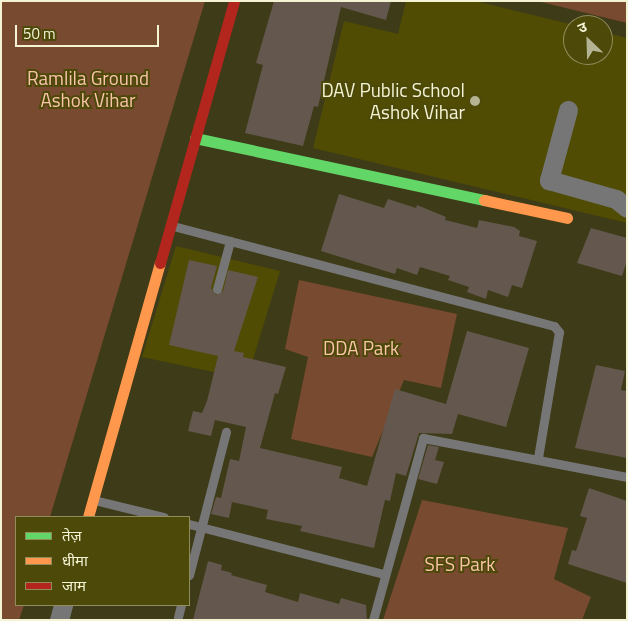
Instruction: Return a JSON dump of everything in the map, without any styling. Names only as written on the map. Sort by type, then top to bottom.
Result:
[{"type":"street","points":[[88,516],[234,1]]},
{"type":"street","points":[[568,110],[548,180],[616,199],[627,208]]},
{"type":"street","points":[[195,138],[567,218]]},
{"type":"street","points":[[59,620],[63,606]]},
{"type":"lane","points":[[171,226],[554,326],[559,332],[538,458]]},
{"type":"lane","points":[[217,289],[230,241]]},
{"type":"lane","points":[[190,570],[226,432]]},
{"type":"lane","points":[[373,620],[384,574],[423,438],[538,458],[627,477]]},
{"type":"lane","points":[[93,500],[160,516]]},
{"type":"lane","points":[[190,524],[384,574]]},
{"type":"lane","points":[[178,617],[181,606]]},
{"type":"shaded area","name":"DAV Public School Ashok Vihar","points":[[406,1],[475,1],[563,22],[563,65],[613,65],[613,34],[627,38],[627,223],[313,148],[344,21],[398,34]]},
{"type":"shaded area","points":[[176,246],[280,271],[247,379],[142,357]]},
{"type":"green space","name":"Ramlila Ground Ashok Vihar","points":[[1,1],[205,1],[50,516],[15,516],[15,606],[24,606],[19,620],[1,620]]},
{"type":"green space","points":[[537,1],[627,1],[627,23],[613,20],[613,15],[594,15]]},
{"type":"green space","name":"DDA Park","points":[[299,280],[457,314],[441,388],[404,380],[372,457],[291,439],[308,357],[285,349]]},
{"type":"green space","name":"SFS Park","points":[[422,500],[568,528],[554,579],[591,597],[582,620],[383,620]]},
{"type":"building","points":[[274,1],[391,1],[386,20],[341,7],[318,107],[314,106],[303,146],[245,133],[263,65],[256,63]]},
{"type":"building","points":[[339,194],[384,208],[388,199],[416,208],[417,205],[446,217],[445,220],[477,228],[479,220],[514,227],[520,231],[519,236],[537,241],[522,288],[512,285],[508,297],[488,290],[486,299],[467,292],[469,287],[448,280],[450,276],[420,267],[417,275],[397,268],[395,274],[321,251]]},
{"type":"building","points":[[591,228],[627,238],[627,261],[622,276],[577,263]]},
{"type":"building","points":[[189,260],[217,266],[211,288],[216,295],[223,291],[228,270],[258,277],[234,351],[244,353],[243,357],[286,367],[278,394],[275,393],[260,448],[342,467],[339,478],[367,486],[395,389],[446,404],[467,331],[529,348],[506,427],[458,414],[452,434],[419,433],[406,476],[396,473],[390,501],[385,500],[374,548],[300,531],[302,526],[266,519],[268,510],[232,502],[229,518],[211,514],[216,497],[221,498],[230,459],[239,461],[246,427],[215,420],[211,436],[188,431],[193,411],[202,413],[207,401],[218,356],[169,345]]},
{"type":"building","points":[[596,365],[625,371],[621,390],[627,391],[627,458],[575,448]]},
{"type":"building","points":[[428,445],[439,447],[435,460],[444,462],[437,484],[418,479]]},
{"type":"building","points":[[589,488],[627,501],[627,583],[568,564],[572,550],[576,551],[587,518],[580,516]]},
{"type":"building","points":[[208,561],[222,565],[221,570],[232,573],[231,575],[267,585],[265,592],[298,602],[300,593],[339,604],[341,598],[366,605],[367,620],[193,620]]},
{"type":"traffic: fast","points":[[195,138],[484,200]]},
{"type":"traffic: slow","points":[[484,200],[567,218]]},
{"type":"traffic: slow","points":[[88,516],[160,263]]},
{"type":"traffic: jam","points":[[160,263],[234,1]]},
{"type":"place","name":"DAV Public School Ashok Vihar","points":[[475,101]]}]
